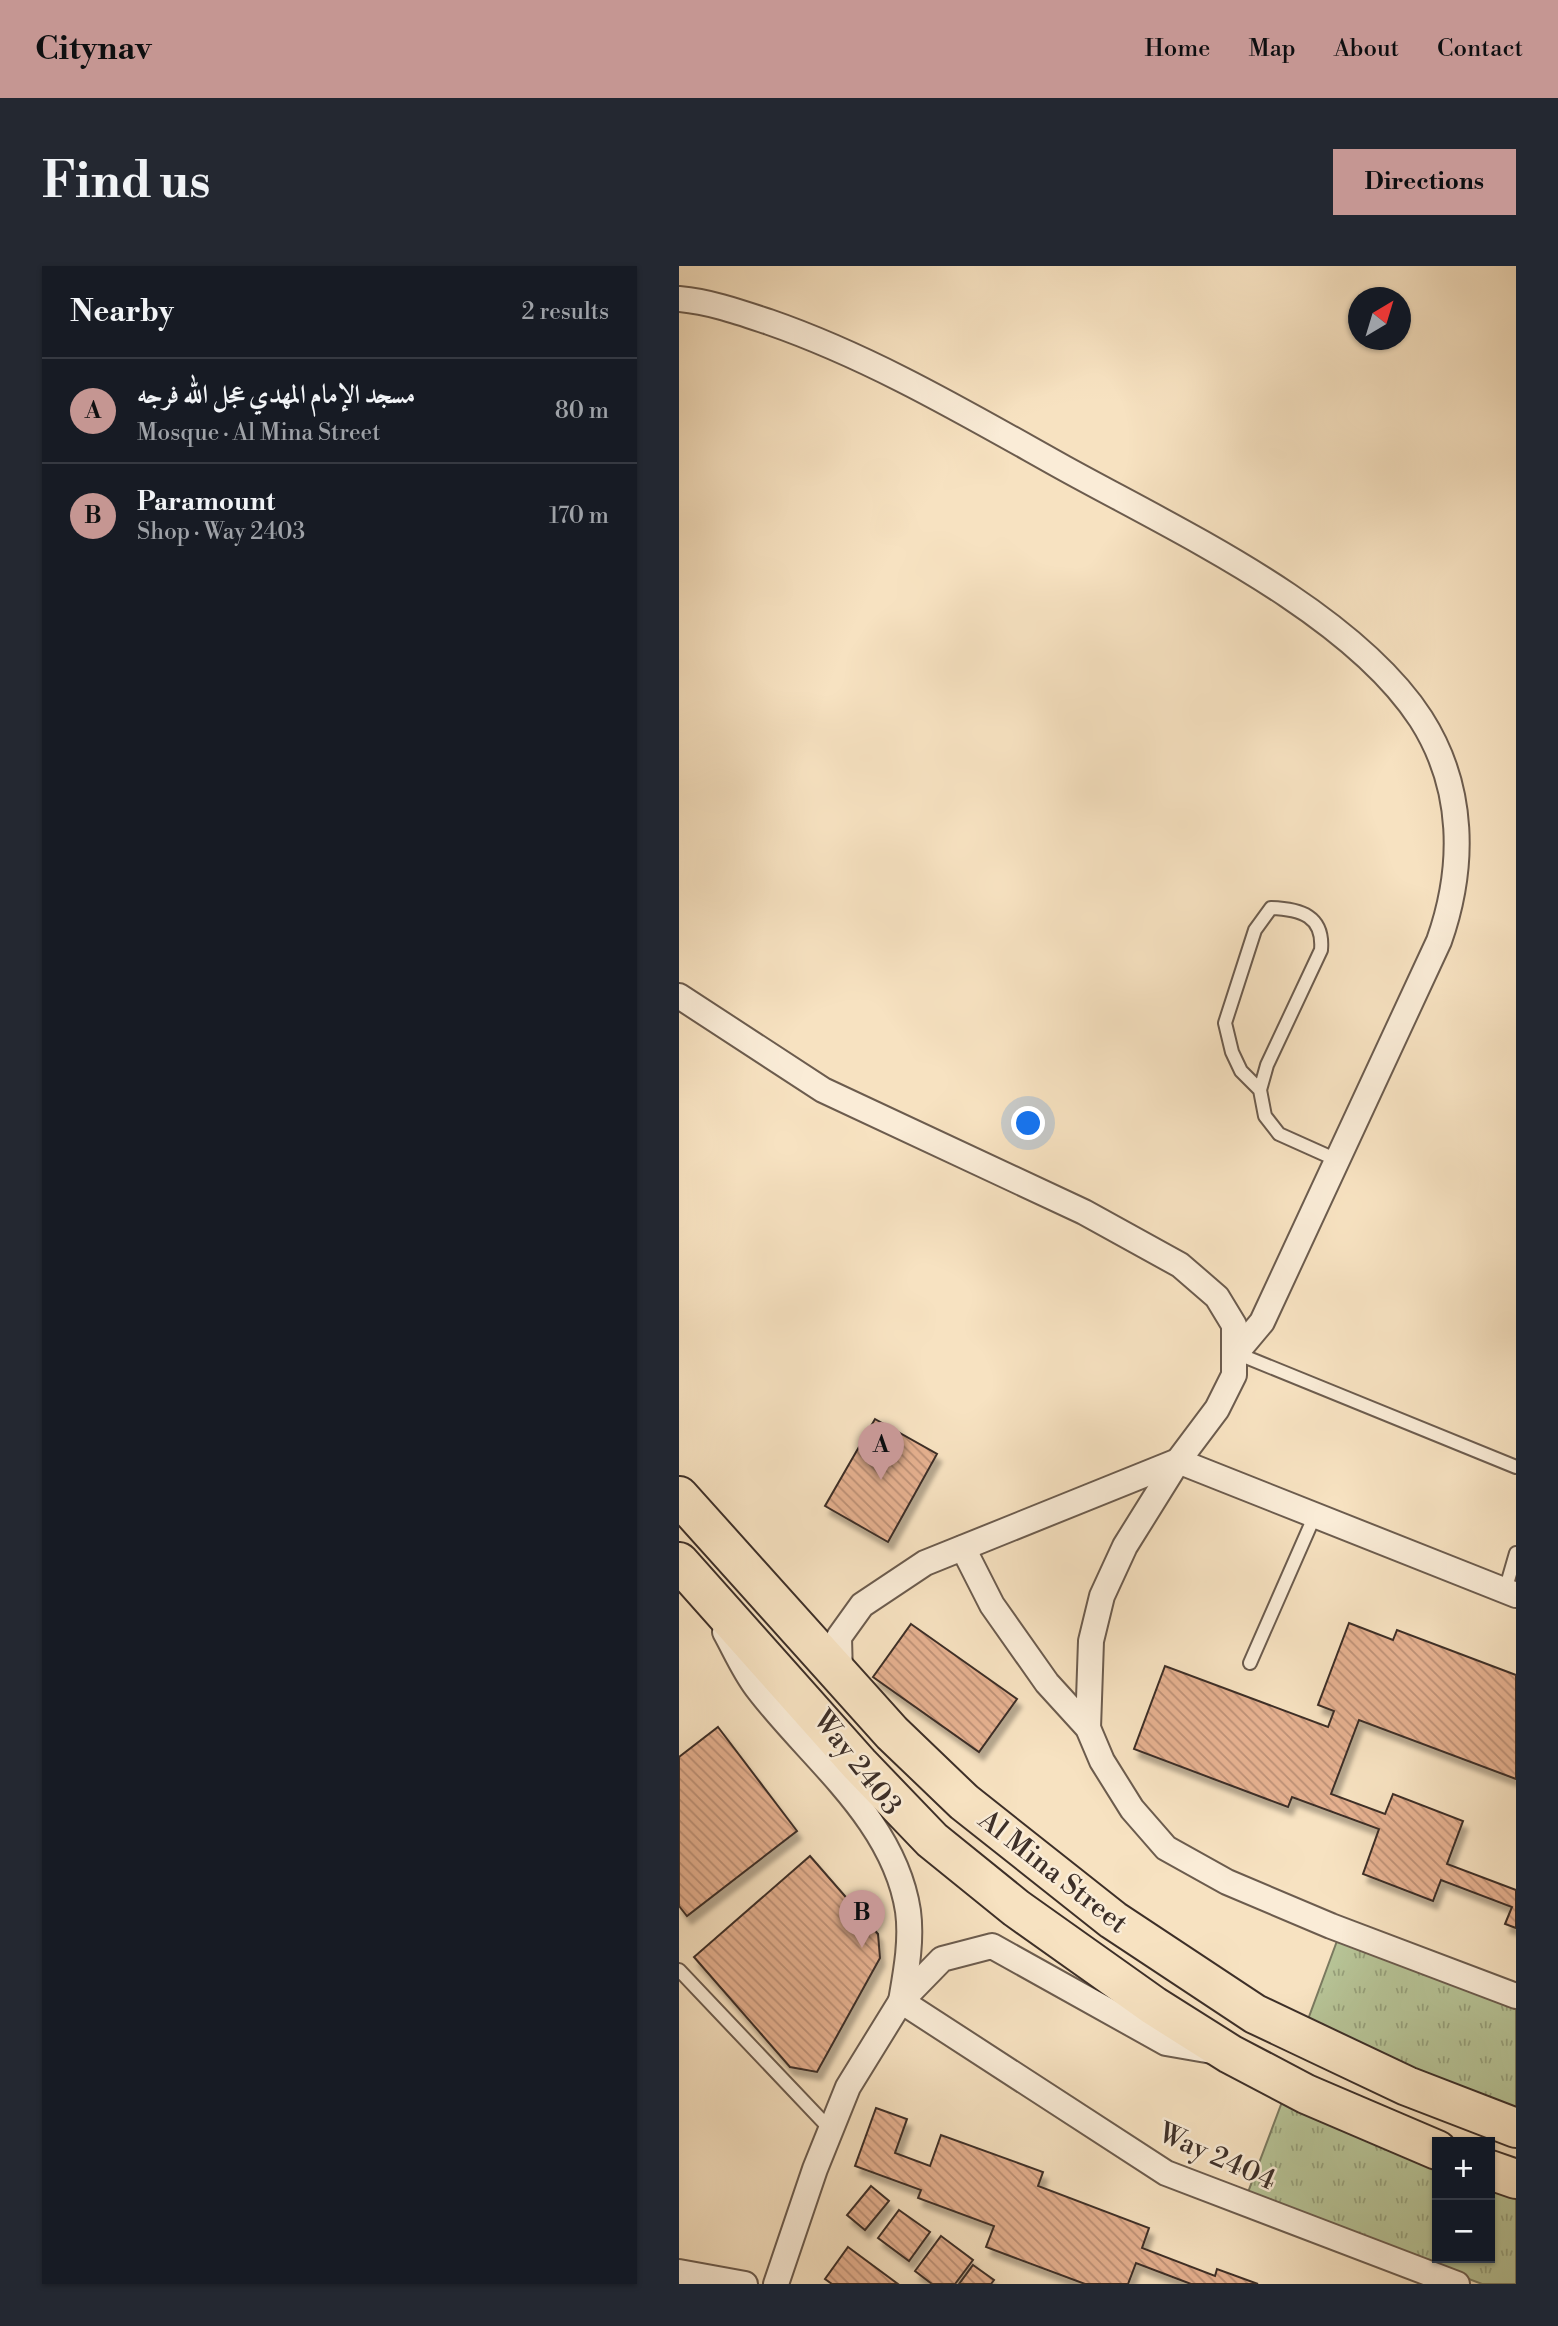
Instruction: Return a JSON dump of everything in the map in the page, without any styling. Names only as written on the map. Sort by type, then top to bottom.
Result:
[{"type":"main road","name":"Al Mina Street","points":[[679,1496],[840,1679],[964,1802],[1113,1920],[1255,2014],[1325,2050],[1516,2128]]},
{"type":"main road","name":"Al Mina Street","points":[[688,1573],[859,1764],[932,1840],[1084,1958],[1230,2054],[1318,2099],[1432,2148]]},
{"type":"main road","points":[[1495,2172],[1516,2179]]},
{"type":"street","points":[[679,299],[708,302],[805,335],[911,383],[1254,573],[1355,646],[1395,685],[1421,719],[1440,754],[1450,781],[1458,864],[1452,903],[1439,941],[1262,1322],[1236,1353]]},
{"type":"street","points":[[679,996],[823,1090],[1084,1212],[1180,1265],[1217,1297],[1234,1325],[1234,1375],[1217,1409],[1178,1461],[1125,1546],[1102,1596],[1091,1641],[1088,1728]]},
{"type":"street","points":[[840,1679],[839,1637],[862,1605],[925,1563],[1178,1461],[1510,1593]]},
{"type":"street","points":[[963,1548],[1000,1616],[1047,1683],[1088,1728],[1102,1761],[1132,1809],[1166,1847],[1227,1882],[1331,1926],[1516,1996]]},
{"type":"street","name":"Way 2403","points":[[688,1573],[755,1687],[839,1783],[873,1828],[897,1872],[908,1911],[909,1951],[901,2001]]},
{"type":"street","name":"Way 2403","points":[[776,2284],[830,2129],[848,2087],[901,2001],[942,1959],[992,1946],[1166,2043],[1230,2054]]},
{"type":"street","name":"Way 2404","points":[[901,2001],[1166,2173],[1457,2284]]},
{"type":"street","points":[[679,2272],[745,2284]]},
{"type":"lane","points":[[1260,1090],[1241,1071],[1232,1052],[1225,1023],[1255,930],[1271,908],[1289,909],[1315,921],[1322,932],[1321,950],[1267,1065],[1260,1090],[1265,1116],[1279,1134],[1337,1160]]},
{"type":"lane","points":[[1236,1353],[1516,1467]]},
{"type":"lane","points":[[1251,1662],[1315,1516]]},
{"type":"lane","points":[[1510,1593],[1516,1553]]},
{"type":"lane","points":[[679,1970],[830,2129]]},
{"type":"green space","points":[[1337,1941],[1516,2009],[1516,2114],[1303,2033]]},
{"type":"green space","points":[[1282,2102],[1432,2159],[1432,2263],[1495,2263],[1495,2183],[1516,2191],[1516,2284],[1482,2284],[1247,2195]]},
{"type":"building","points":[[875,1419],[937,1454],[888,1542],[825,1506]]},
{"type":"building","points":[[1349,1623],[1393,1640],[1397,1630],[1516,1675],[1516,1779],[1359,1720],[1331,1794],[1385,1814],[1393,1794],[1463,1821],[1447,1864],[1516,1890],[1516,1928],[1505,1924],[1512,1907],[1441,1880],[1433,1901],[1363,1874],[1379,1829],[1292,1797],[1288,1807],[1134,1749],[1165,1666],[1328,1727],[1334,1711],[1318,1705]]},
{"type":"building","points":[[911,1624],[1017,1699],[979,1752],[873,1677]]},
{"type":"building","points":[[718,1727],[797,1831],[687,1916],[679,1906],[679,1757]]},
{"type":"building","points":[[810,1856],[878,1934],[880,1958],[817,2072],[790,2067],[694,1957]]},
{"type":"building","points":[[876,2108],[907,2119],[895,2153],[930,2166],[941,2135],[1043,2172],[1038,2186],[1149,2228],[1142,2248],[1215,2276],[1217,2269],[1258,2284],[1191,2284],[1136,2263],[1128,2284],[1085,2284],[986,2247],[994,2226],[918,2198],[921,2190],[855,2166]]},
{"type":"building","points":[[871,2186],[889,2201],[865,2230],[847,2215]]},
{"type":"building","points":[[899,2210],[930,2232],[909,2261],[878,2238]]},
{"type":"building","points":[[941,2236],[973,2260],[955,2284],[932,2284],[915,2271]]},
{"type":"building","points":[[848,2247],[898,2284],[832,2284],[825,2279]]},
{"type":"building","points":[[973,2265],[994,2280],[991,2284],[959,2284]]},
{"type":"place","name":"مسجد الإمام المهدي عجل الله فرجه","points":[[881,1480]]},
{"type":"place","name":"Paramount","points":[[862,1948]]}]
